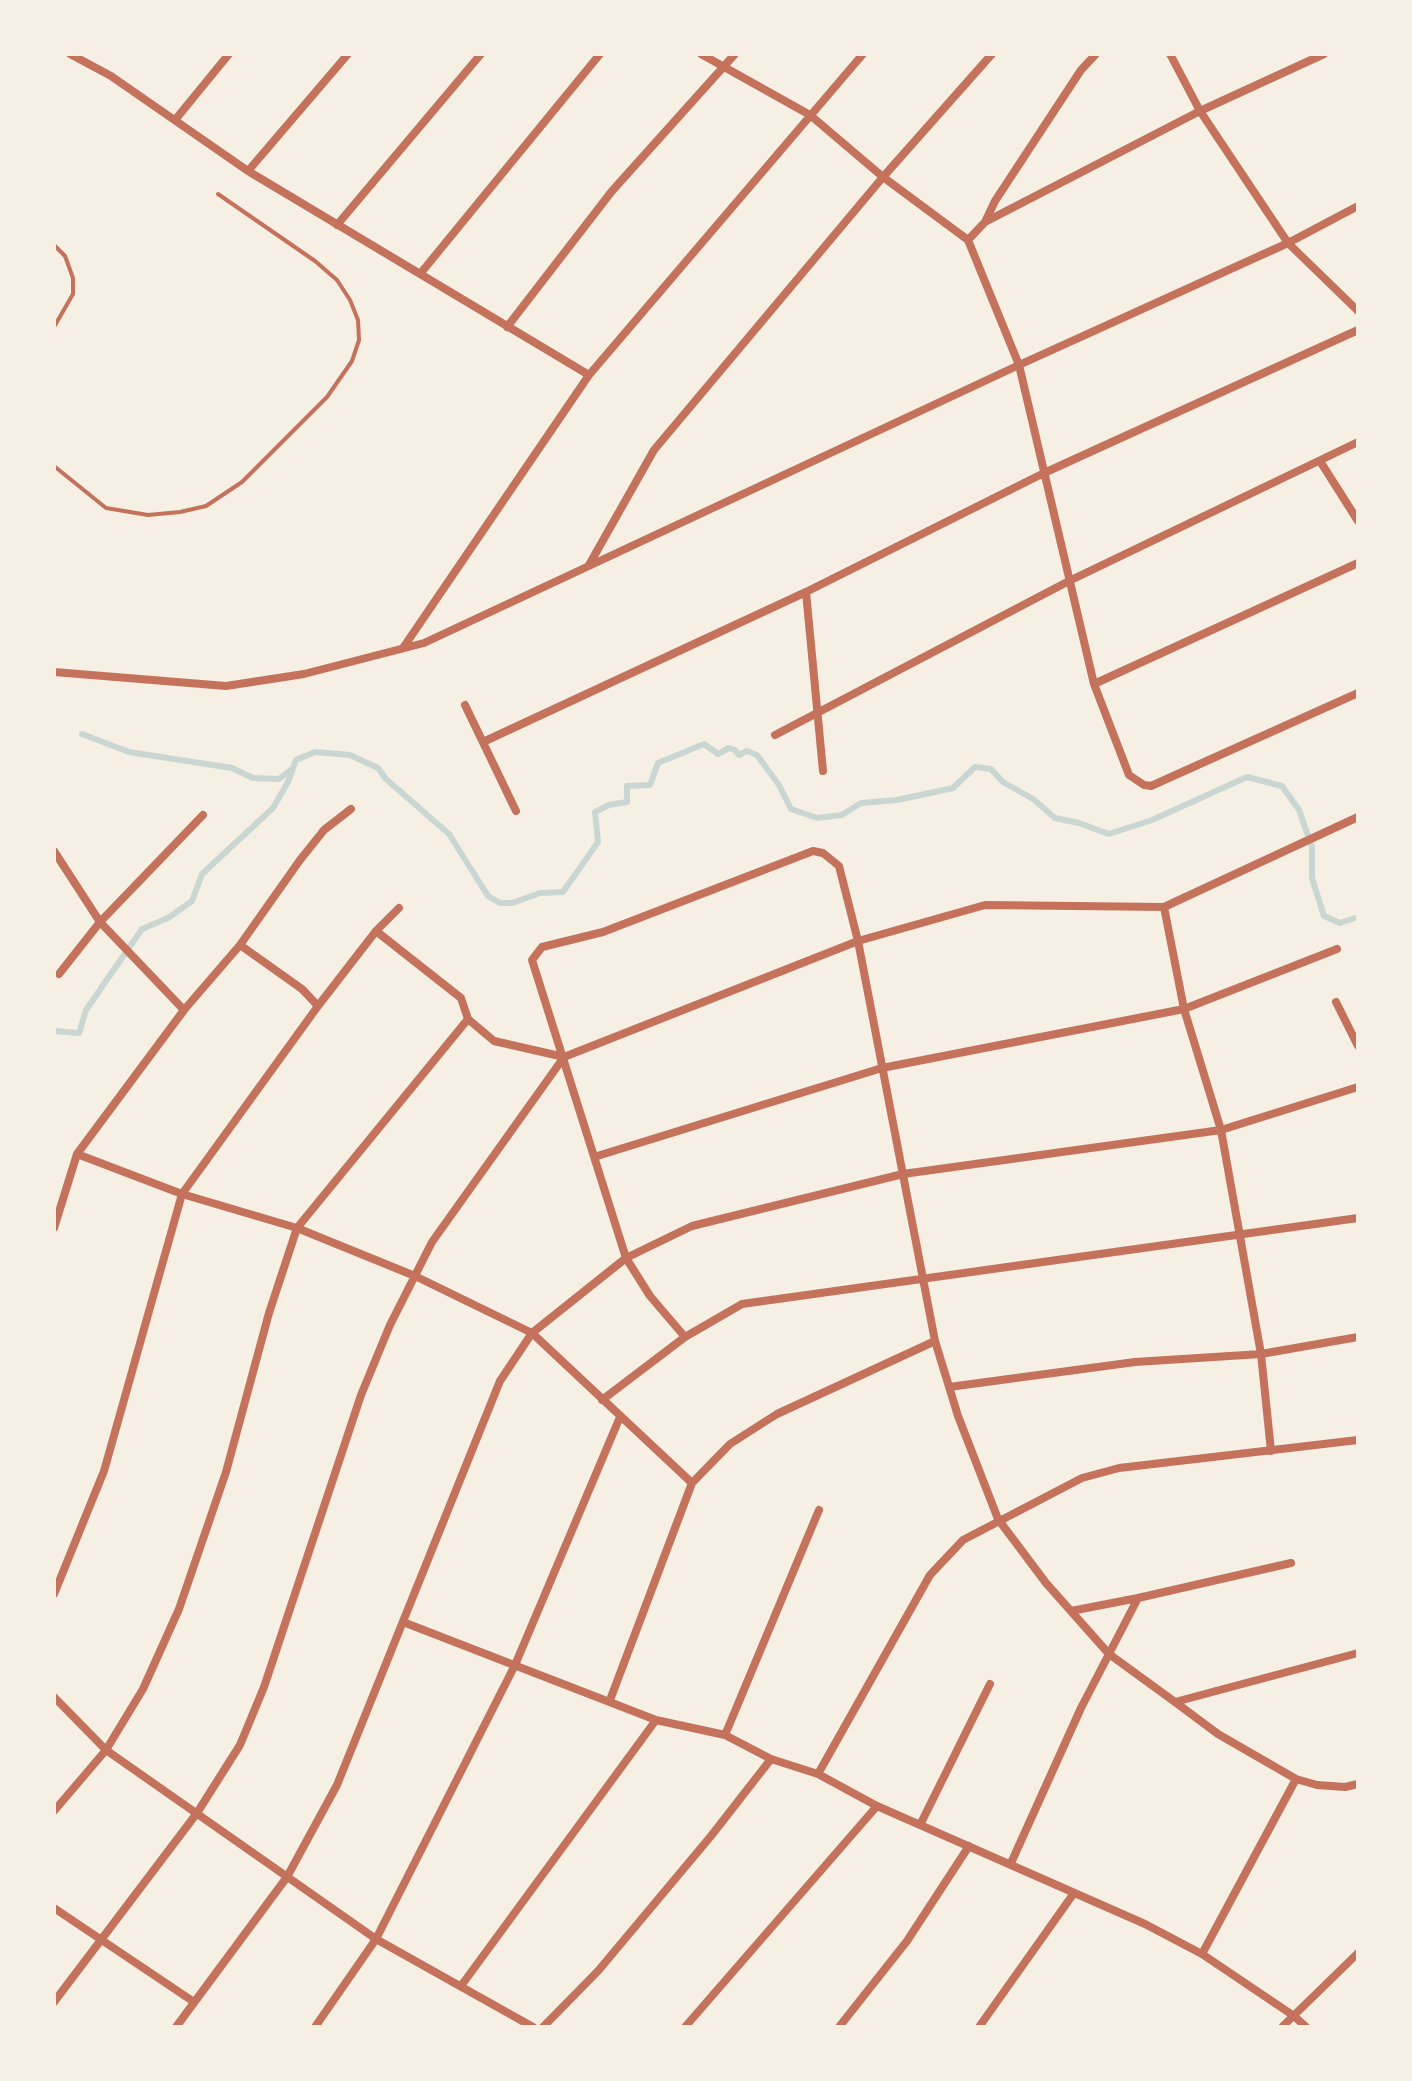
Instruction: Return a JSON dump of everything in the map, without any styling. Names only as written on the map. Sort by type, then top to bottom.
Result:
[{"type":"street","points":[[72,54],[111,76],[248,171],[589,375]]},
{"type":"street","points":[[175,120],[229,54]]},
{"type":"street","points":[[248,171],[348,54]]},
{"type":"street","points":[[337,225],[481,54]]},
{"type":"street","points":[[420,274],[600,54]]},
{"type":"street","points":[[701,54],[810,115],[883,177],[968,240],[1019,365],[1094,684],[1129,775],[1151,786],[1358,693]]},
{"type":"street","points":[[507,327],[612,191],[735,54]]},
{"type":"street","points":[[402,649],[589,375],[863,54]]},
{"type":"street","points":[[589,565],[654,450],[883,177],[992,54]]},
{"type":"street","points":[[968,240],[985,222],[995,201],[1081,70],[1096,54]]},
{"type":"street","points":[[1170,54],[1200,111],[1288,243],[1358,311]]},
{"type":"street","points":[[985,222],[1200,111],[1324,54]]},
{"type":"street","points":[[54,672],[226,686],[304,674],[424,643],[1288,243],[1358,206]]},
{"type":"street","points":[[483,742],[806,592],[1044,473],[1358,330]]},
{"type":"street","points":[[775,735],[1069,581],[1358,442]]},
{"type":"street","points":[[1320,461],[1358,521]]},
{"type":"street","points":[[1094,684],[1358,563]]},
{"type":"street","points":[[806,592],[823,771]]},
{"type":"street","points":[[465,705],[516,811]]},
{"type":"street","points":[[54,1228],[77,1154],[184,1010],[240,945],[324,830],[351,809]]},
{"type":"street","points":[[59,974],[100,922],[203,815]]},
{"type":"street","points":[[54,2002],[197,1813],[240,1745],[258,1702],[361,1395],[390,1325],[432,1242],[564,1057],[858,941],[985,905],[1164,907],[1358,817]]},
{"type":"street","points":[[54,851],[100,922],[184,1010]]},
{"type":"street","points":[[685,1337],[650,1296],[626,1258],[564,1057],[532,966],[536,953],[542,947],[603,932],[813,851],[823,853],[839,866],[858,941],[935,1341],[958,1416],[998,1519],[1109,1654],[1218,1734],[1296,1779],[1317,1785],[1345,1787],[1358,1784]]},
{"type":"street","points":[[1164,907],[1184,1009],[1221,1130],[1261,1354],[1271,1451]]},
{"type":"street","points":[[54,1594],[104,1471],[182,1194],[318,1006],[376,931],[399,908]]},
{"type":"street","points":[[376,931],[461,998],[468,1019],[494,1041],[564,1057]]},
{"type":"street","points":[[240,945],[302,989],[318,1006]]},
{"type":"street","points":[[594,1157],[882,1068],[1184,1009],[1337,949]]},
{"type":"street","points":[[1336,1002],[1358,1046]]},
{"type":"street","points":[[54,1811],[106,1750],[143,1689],[179,1609],[226,1472],[269,1313],[297,1228],[468,1019]]},
{"type":"street","points":[[176,2027],[287,1877],[337,1785],[500,1381],[532,1333],[626,1258],[692,1226],[903,1174],[1221,1130],[1358,1087]]},
{"type":"street","points":[[77,1154],[182,1194],[297,1228],[415,1276],[532,1333],[692,1483]]},
{"type":"street","points":[[602,1400],[685,1337],[742,1304],[1358,1218]]},
{"type":"street","points":[[949,1387],[1135,1362],[1261,1354],[1358,1337]]},
{"type":"street","points":[[610,1700],[692,1483],[730,1444],[777,1414],[935,1341]]},
{"type":"street","points":[[315,2027],[376,1939],[515,1665],[620,1417]]},
{"type":"street","points":[[818,1774],[930,1575],[963,1540],[998,1519],[1082,1478],[1119,1468],[1358,1440]]},
{"type":"street","points":[[725,1735],[819,1510]]},
{"type":"street","points":[[1071,1611],[1291,1563]]},
{"type":"street","points":[[1011,1863],[1081,1708],[1138,1598]]},
{"type":"street","points":[[403,1622],[656,1720],[725,1735],[771,1759],[818,1774],[877,1806],[1145,1924],[1202,1954],[1306,2027]]},
{"type":"street","points":[[1175,1702],[1358,1653]]},
{"type":"street","points":[[920,1825],[990,1684]]},
{"type":"street","points":[[54,1697],[106,1750],[376,1939],[533,2027]]},
{"type":"street","points":[[461,1986],[656,1720]]},
{"type":"street","points":[[543,2027],[598,1971],[771,1759]]},
{"type":"street","points":[[1202,1954],[1296,1779]]},
{"type":"street","points":[[685,2027],[877,1806]]},
{"type":"street","points":[[839,2027],[907,1941],[969,1846]]},
{"type":"street","points":[[979,2027],[1074,1893]]},
{"type":"street","points":[[54,1908],[194,2002]]},
{"type":"street","points":[[1282,2027],[1358,1953]]},
{"type":"lane","points":[[54,466],[106,508],[148,515],[206,506],[242,482],[327,397],[352,361],[359,340],[358,320],[337,280],[315,261],[218,194]]},
{"type":"lane","points":[[54,245],[65,256],[73,278],[73,294],[54,327]]},
{"type":"waterway","points":[[82,734],[129,752],[232,768],[253,778],[279,779],[293,768]]},
{"type":"waterway","points":[[54,1031],[79,1033],[86,1010],[142,929],[168,918],[192,901],[202,874],[273,808],[296,760],[315,752],[350,755],[378,768],[386,779],[449,834],[488,896],[500,903],[512,903],[540,893],[563,892],[598,842],[595,812],[609,805],[627,802],[627,786],[650,785],[658,763],[704,744],[718,754],[729,748],[739,755],[747,751],[757,755],[779,785],[791,809],[817,818],[842,815],[861,803],[897,800],[953,788],[975,767],[991,769],[1003,782],[1033,799],[1055,818],[1109,834],[1152,820],[1247,777],[1282,786],[1299,810],[1312,847],[1312,878],[1324,916],[1340,923],[1358,917]]}]
